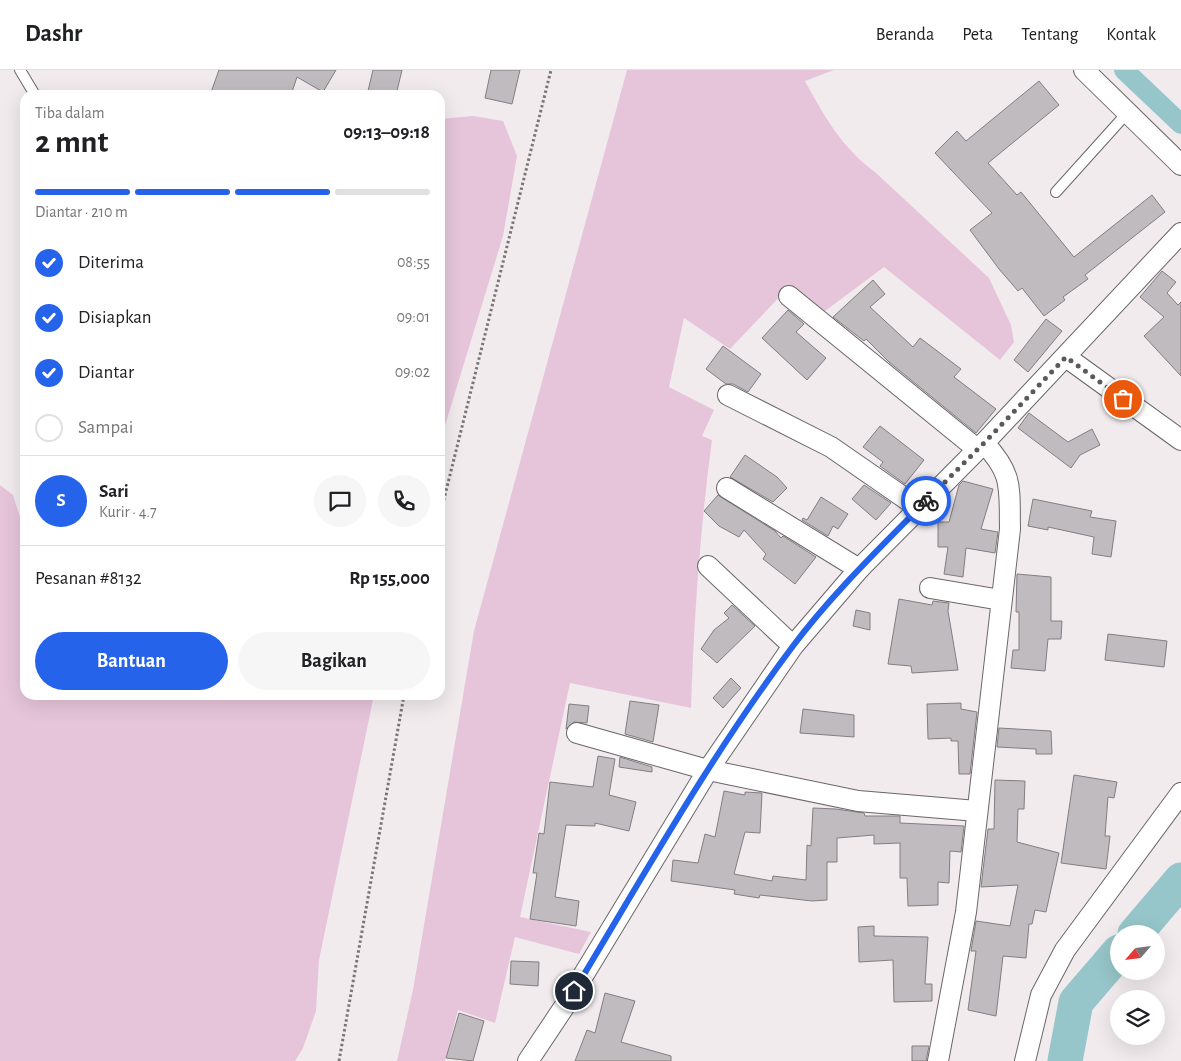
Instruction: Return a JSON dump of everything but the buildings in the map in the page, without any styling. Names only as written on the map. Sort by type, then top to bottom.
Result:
[{"type":"street","points":[[1084,70],[1181,165]]},
{"type":"street","points":[[528,1061],[564,1007],[708,770],[793,646],[859,569],[981,446],[1181,233]]},
{"type":"street","points":[[789,296],[1001,462],[1009,481],[1010,529],[966,912],[938,1061]]},
{"type":"street","points":[[1066,357],[1181,440]]},
{"type":"street","points":[[728,394],[832,447],[919,508]]},
{"type":"street","points":[[727,488],[859,569]]},
{"type":"street","points":[[708,566],[793,646]]},
{"type":"street","points":[[930,588],[1001,600]]},
{"type":"street","points":[[577,733],[708,770],[858,801],[977,811]]},
{"type":"street","points":[[1025,1061],[1041,994],[1065,950],[1181,793]]},
{"type":"lane","points":[[20,70],[32,90]]},
{"type":"lane","points":[[1056,192],[1128,112]]},
{"type":"path","points":[[445,496],[551,70]]},
{"type":"path","points":[[339,1061],[403,700]]},
{"type":"shaded area","points":[[627,70],[834,70],[805,81],[819,107],[843,142],[853,153],[989,278],[1011,325],[1014,342],[1000,360],[884,267],[821,314],[787,289],[730,349],[684,318],[669,387],[714,410],[702,436],[712,440],[698,574],[691,708],[570,683],[520,917],[591,932],[579,954],[515,937],[495,1023],[458,1010],[445,1061],[397,1061],[413,990],[474,631]]},
{"type":"shaded area","points":[[473,116],[503,121],[517,156],[503,236],[445,426],[445,119]]},
{"type":"shaded area","points":[[0,485],[13,495],[20,517],[20,700],[373,700],[319,960],[316,1011],[303,1048],[295,1061],[0,1061]]},
{"type":"waterway","points":[[1124,70],[1181,124]]},
{"type":"waterway","points":[[1143,925],[1181,880]]},
{"type":"waterway","points":[[1065,1061],[1076,1002],[1110,962]]},
{"type":"way so far","points":[[926,501],[1066,357],[1123,399]]},
{"type":"route","points":[[574,991],[708,770],[793,646],[859,569],[926,501]]}]
